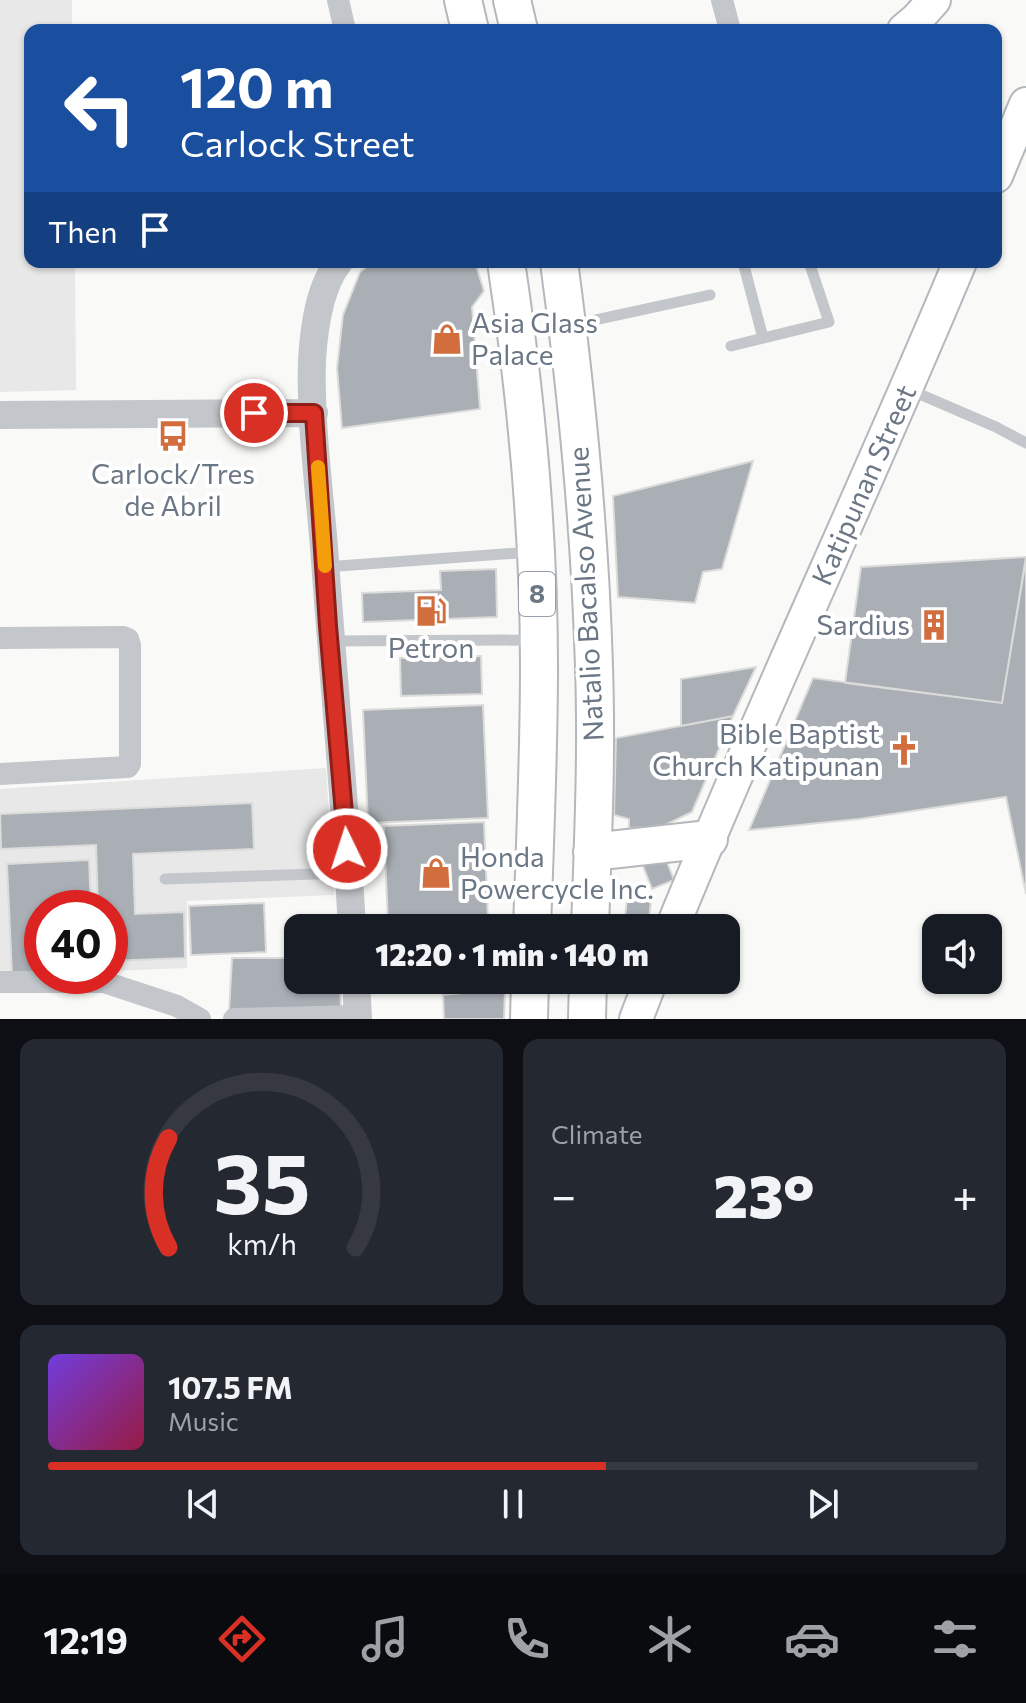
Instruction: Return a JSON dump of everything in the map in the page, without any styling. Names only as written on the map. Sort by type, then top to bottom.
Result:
[{"type":"main road","points":[[463,0],[469,24]]},
{"type":"main road","points":[[512,0],[518,24]]},
{"type":"main road","points":[[911,24],[934,0]]},
{"type":"main road","points":[[1002,162],[1026,104]]},
{"type":"main road","name":"Natalio Bacalso Avenue","points":[[507,268],[536,551],[539,640],[532,914]]},
{"type":"main road","name":"Natalio Bacalso Avenue","points":[[560,268],[588,551],[594,669],[590,914]]},
{"type":"main road","name":"Katipunan Street","points":[[678,914],[957,268]]},
{"type":"main road","points":[[592,852],[709,839]]},
{"type":"main road","points":[[529,1019],[530,994]]},
{"type":"main road","points":[[587,1019],[588,994]]},
{"type":"main road","points":[[636,1019],[646,994]]},
{"type":"street","points":[[338,0],[344,24]]},
{"type":"street","points":[[722,0],[728,24]]},
{"type":"street","points":[[334,268],[330,274],[316,327],[312,359],[351,914]]},
{"type":"street","points":[[0,415],[314,413]]},
{"type":"street","points":[[0,638],[123,637],[128,639],[130,645],[128,767],[0,774]]},
{"type":"street","points":[[0,982],[104,982],[177,1006],[200,1019]]},
{"type":"street","points":[[234,1019],[358,1017],[357,994]]},
{"type":"lane","points":[[745,268],[763,338]]},
{"type":"lane","points":[[731,346],[829,322],[811,268]]},
{"type":"lane","points":[[567,326],[710,295]]},
{"type":"lane","points":[[907,389],[1026,443]]},
{"type":"lane","points":[[325,567],[536,551]]},
{"type":"lane","points":[[331,641],[539,640]]},
{"type":"lane","points":[[165,879],[349,873]]},
{"type":"shaded area","points":[[0,0],[72,0],[72,24],[24,24],[24,268],[75,268],[76,390],[0,392]]},
{"type":"shaded area","points":[[326,768],[334,895],[187,901],[187,968],[128,970],[128,890],[24,890],[24,974],[0,975],[0,789]]},
{"type":"building","points":[[365,268],[477,268],[484,291],[472,307],[480,409],[342,428],[337,368],[343,315],[360,272]]},
{"type":"building","points":[[753,461],[722,569],[703,572],[695,603],[618,597],[613,496]]},
{"type":"building","name":"Sardius","points":[[1026,557],[1002,703],[845,683],[861,567]]},
{"type":"building","name":"Bible Baptist Church Katipunan","points":[[1026,559],[1026,894],[1006,797],[859,819],[749,830],[813,678],[1002,703]]},
{"type":"building","points":[[496,569],[497,617],[363,622],[362,593],[441,590],[440,571]]},
{"type":"building","points":[[481,656],[482,694],[401,696],[400,658]]},
{"type":"building","points":[[756,667],[733,716],[681,726],[681,679]]},
{"type":"building","points":[[483,705],[488,818],[368,823],[363,710]]},
{"type":"building","points":[[733,716],[692,812],[661,827],[629,828],[629,819],[614,815],[616,738]]},
{"type":"building","points":[[252,803],[254,849],[133,854],[135,914],[184,912],[185,958],[128,960],[128,890],[97,890],[96,845],[1,849],[0,814]]},
{"type":"building","name":"Honda Powercycle Inc.","points":[[484,822],[488,914],[388,914],[384,826]]},
{"type":"building","points":[[665,857],[674,880],[652,889],[643,866]]},
{"type":"building","points":[[89,860],[90,890],[24,890],[24,974],[12,975],[7,864]]},
{"type":"building","points":[[627,898],[651,901],[650,914],[625,914]]},
{"type":"building","points":[[264,903],[266,952],[191,955],[189,906]]},
{"type":"building","points":[[232,958],[284,958],[284,994],[340,994],[341,1009],[229,1012]]},
{"type":"building","points":[[505,994],[504,1019],[444,1019],[443,995]]},
{"type":"slow traffic","points":[[318,467],[325,566]]},
{"type":"place","name":"Asia Glass Palace","points":[[447,339]]},
{"type":"place","name":"Carlock/Tres de Abril","points":[[173,436]]},
{"type":"place","name":"Petron","points":[[431,611]]},
{"type":"place","name":"Sardius","points":[[934,625]]},
{"type":"place","name":"Bible Baptist Church Katipunan","points":[[904,750]]},
{"type":"place","name":"Honda Powercycle Inc.","points":[[436,873]]},
{"type":"route","points":[[254,413],[314,413],[347,849]]}]
